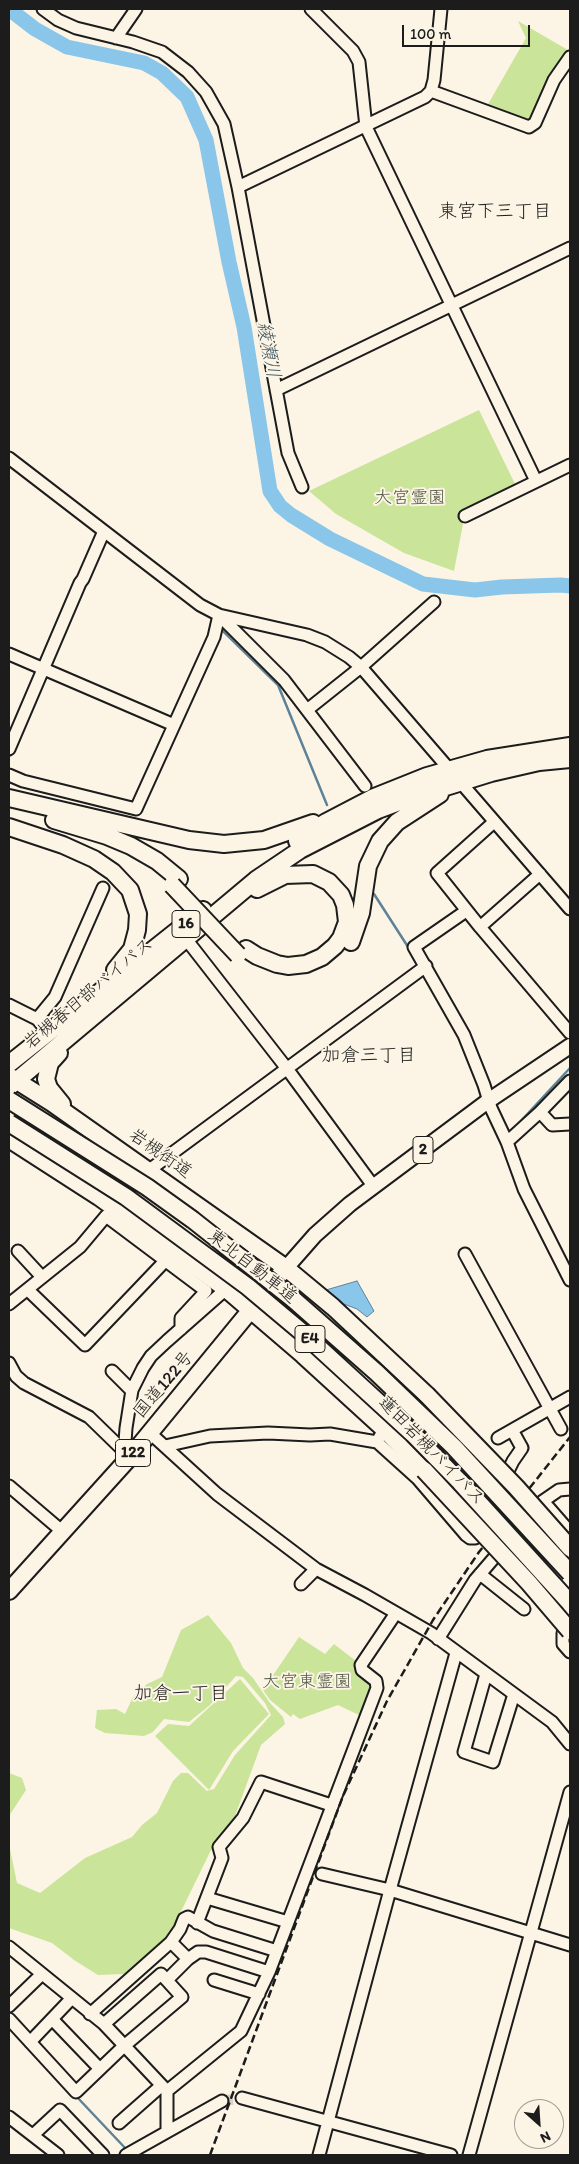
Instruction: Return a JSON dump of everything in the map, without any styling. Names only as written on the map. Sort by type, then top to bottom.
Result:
[{"type":"highway","name":"岩槻春日部バイパス","points":[[11,1081],[257,879],[300,850],[378,810],[454,778],[517,754],[570,746]]},
{"type":"highway","name":"岩槻春日部バイパス","points":[[9,1064],[241,880],[326,822],[401,786],[539,762],[570,759]]},
{"type":"highway","points":[[9,808],[69,823],[118,840],[144,852],[176,882],[242,952],[263,970],[287,976],[313,973],[336,960],[352,942],[357,929],[368,866],[380,841],[396,822],[433,799],[454,778]]},
{"type":"highway","points":[[9,798],[180,838],[224,844],[264,840],[308,824],[326,822]]},
{"type":"highway","points":[[9,818],[112,848],[176,882]]},
{"type":"highway","points":[[9,827],[63,845],[94,859],[113,872],[123,882],[130,890],[136,906],[137,930],[132,949],[128,955],[109,976],[64,1012],[51,1029]]},
{"type":"highway","points":[[188,937],[255,890],[285,875],[313,874],[329,882],[341,895],[347,914],[345,929],[335,946],[322,957],[306,964],[288,966],[266,961],[242,952]]},
{"type":"highway","points":[[78,1122],[48,1088],[46,1072],[50,1062],[64,1046],[98,1016],[117,995]]},
{"type":"highway","name":"岩槻街道","points":[[11,1081],[78,1122],[286,1268]]},
{"type":"highway","name":"東北自動車道","points":[[9,1100],[147,1187],[193,1220],[294,1299],[377,1373],[454,1447],[570,1573]]},
{"type":"highway","name":"東北自動車道","points":[[9,1123],[126,1198],[248,1288],[304,1334],[413,1434],[460,1482],[570,1603]]},
{"type":"highway","points":[[9,1139],[99,1197],[226,1289],[251,1312]]},
{"type":"highway","name":"国道122号","points":[[9,1591],[130,1457],[286,1268]]},
{"type":"highway","name":"蓮田岩槻バイパス","points":[[286,1268],[333,1306],[427,1395],[516,1487],[570,1548]]},
{"type":"highway","name":"蓮田岩槻バイパス","points":[[251,1312],[303,1355],[381,1435],[424,1470],[510,1562],[568,1632]]},
{"type":"main road","name":"2","points":[[286,1268],[302,1248],[327,1224],[374,1187],[488,1101],[570,1046]]},
{"type":"street","points":[[43,9],[58,20],[76,28],[162,52],[188,72],[202,86],[224,124],[288,452],[302,486]]},
{"type":"street","points":[[116,38],[136,9]]},
{"type":"street","points":[[311,9],[353,51],[359,62],[366,127],[536,481]]},
{"type":"street","points":[[238,188],[426,97],[431,92],[434,80],[441,9]]},
{"type":"street","points":[[431,92],[529,127],[535,122],[554,80],[570,56]]},
{"type":"street","points":[[276,390],[570,248]]},
{"type":"street","points":[[9,458],[200,605],[219,615],[307,635],[336,648],[361,667],[454,778],[570,909]]},
{"type":"street","points":[[465,516],[570,465]]},
{"type":"street","points":[[9,749],[104,531]]},
{"type":"street","points":[[307,710],[361,667],[434,602]]},
{"type":"street","points":[[219,615],[284,680],[365,786]]},
{"type":"street","points":[[9,775],[23,781],[136,810],[214,636],[219,615]]},
{"type":"street","points":[[9,654],[174,725]]},
{"type":"street","points":[[494,822],[437,873],[480,928],[570,1033]]},
{"type":"street","points":[[480,928],[540,874]]},
{"type":"street","points":[[37,1019],[55,997],[103,888]]},
{"type":"street","points":[[466,911],[414,947],[464,1035],[484,1085],[488,1101],[507,1142],[524,1189],[570,1280]]},
{"type":"street","points":[[188,937],[374,1187]]},
{"type":"street","points":[[148,1171],[288,1070],[426,966]]},
{"type":"street","points":[[9,1005],[37,1019],[51,1029]]},
{"type":"street","points":[[507,1142],[569,1084]]},
{"type":"street","points":[[540,1112],[552,1125],[570,1124]]},
{"type":"street","points":[[9,1304],[80,1247],[106,1216],[206,1291],[181,1318],[181,1329]]},
{"type":"street","points":[[18,1251],[42,1277]]},
{"type":"street","points":[[465,1254],[561,1429]]},
{"type":"street","points":[[28,1290],[85,1345],[166,1260]]},
{"type":"street","points":[[130,1457],[125,1442],[132,1391],[151,1356],[226,1289]]},
{"type":"street","points":[[9,1363],[16,1376],[24,1383],[89,1417],[130,1457]]},
{"type":"street","points":[[112,1371],[132,1391]]},
{"type":"street","points":[[498,1438],[570,1397]]},
{"type":"street","points":[[165,1446],[210,1436],[268,1433],[381,1435],[466,1535],[475,1538],[513,1461],[522,1448],[512,1430]]},
{"type":"street","points":[[150,1433],[217,1494],[316,1569],[396,1613],[438,1639],[552,1722],[570,1744]]},
{"type":"street","points":[[9,1486],[62,1532]]},
{"type":"street","points":[[438,1639],[480,1574],[543,1501],[559,1490],[570,1488]]},
{"type":"street","points":[[543,1501],[570,1532]]},
{"type":"street","points":[[301,1584],[316,1569]]},
{"type":"street","points":[[480,1574],[524,1609]]},
{"type":"street","points":[[119,2123],[241,2031],[269,1972],[377,1688],[376,1681],[362,1670],[361,1665],[396,1613]]},
{"type":"street","points":[[568,1632],[563,1644],[570,1652]]},
{"type":"street","points":[[319,2155],[456,1652]]},
{"type":"street","points":[[486,1674],[464,1752],[493,1762],[514,1694]]},
{"type":"street","points":[[197,1923],[222,1858],[219,1847],[243,1818],[261,1782],[331,1805]]},
{"type":"street","points":[[469,2155],[570,1792]]},
{"type":"street","points":[[322,1874],[390,1890],[531,1934],[570,1944]]},
{"type":"street","points":[[207,1898],[288,1922]]},
{"type":"street","points":[[90,2014],[170,1942],[180,1929],[184,1919],[188,1917],[213,1931],[277,1951]]},
{"type":"street","points":[[170,1942],[188,1958]]},
{"type":"street","points":[[104,2024],[198,1952],[206,1952],[269,1972]]},
{"type":"street","points":[[12,1954],[42,1974],[104,2024],[164,2088],[167,2130]]},
{"type":"street","points":[[9,2019],[76,2092],[124,2046],[182,1997],[149,1961]]},
{"type":"street","points":[[9,2006],[42,1974]]},
{"type":"street","points":[[214,1980],[258,1994]]},
{"type":"street","points":[[30,2042],[71,1999]]},
{"type":"street","points":[[52,2019],[100,2069]]},
{"type":"street","points":[[242,2098],[451,2155]]},
{"type":"street","points":[[126,2155],[167,2130],[222,2101]]},
{"type":"street","points":[[33,2135],[60,2110],[103,2155]]},
{"type":"street","points":[[9,2117],[58,2155]]},
{"type":"green space","points":[[518,21],[568,50],[530,121],[487,106],[526,38]]},
{"type":"green space","name":"大宮霊園","points":[[479,410],[516,486],[459,514],[463,524],[454,571],[404,553],[336,514],[309,491]]},
{"type":"green space","points":[[208,1615],[231,1643],[243,1668],[283,1717],[285,1724],[261,1745],[235,1816],[210,1852],[172,1930],[149,1956],[124,1974],[98,1975],[52,1943],[9,1928],[9,1844],[17,1883],[40,1893],[85,1858],[132,1837],[142,1825],[157,1813],[173,1781],[181,1773],[188,1773],[207,1791],[214,1789],[235,1755],[271,1715],[265,1703],[243,1677],[236,1676],[210,1705],[189,1722],[164,1719],[153,1732],[144,1736],[105,1733],[95,1728],[97,1710],[116,1709],[125,1714],[133,1697],[147,1684],[162,1677],[181,1630]]},
{"type":"green space","name":"大宮東霊園","points":[[299,1637],[325,1654],[334,1644],[356,1661],[356,1669],[373,1684],[361,1716],[338,1705],[300,1719],[293,1714],[291,1717],[270,1700],[263,1690]]},
{"type":"green space","points":[[240,1679],[269,1714],[233,1751],[209,1790],[155,1736],[168,1724],[189,1726]]},
{"type":"green space","points":[[9,1773],[22,1778],[26,1790],[9,1816]]},
{"type":"water","points":[[357,1281],[374,1311],[367,1317],[357,1309],[344,1304],[326,1290]]},
{"type":"waterway","name":"綾瀬川","points":[[9,9],[35,29],[67,47],[144,63],[162,73],[187,97],[206,140],[229,262],[244,327],[270,491],[280,506],[330,539],[423,584],[475,590],[502,587],[570,586]]},
{"type":"waterway","points":[[223,631],[278,685],[327,805]]},
{"type":"waterway","points":[[374,894],[410,950]]},
{"type":"waterway","points":[[519,1123],[570,1068]]},
{"type":"waterway","points":[[76,2096],[127,2150]]},
{"type":"tunnel","points":[[222,2101],[242,2098]]},
{"type":"railway","points":[[210,2155],[343,1796],[387,1701],[433,1620],[479,1552],[570,1437]]},
{"type":"district","name":"東宮下三丁目","points":[[495,212]]},
{"type":"district","name":"加倉三丁目","points":[[369,1056]]},
{"type":"district","name":"加倉一丁目","points":[[181,1694]]}]
